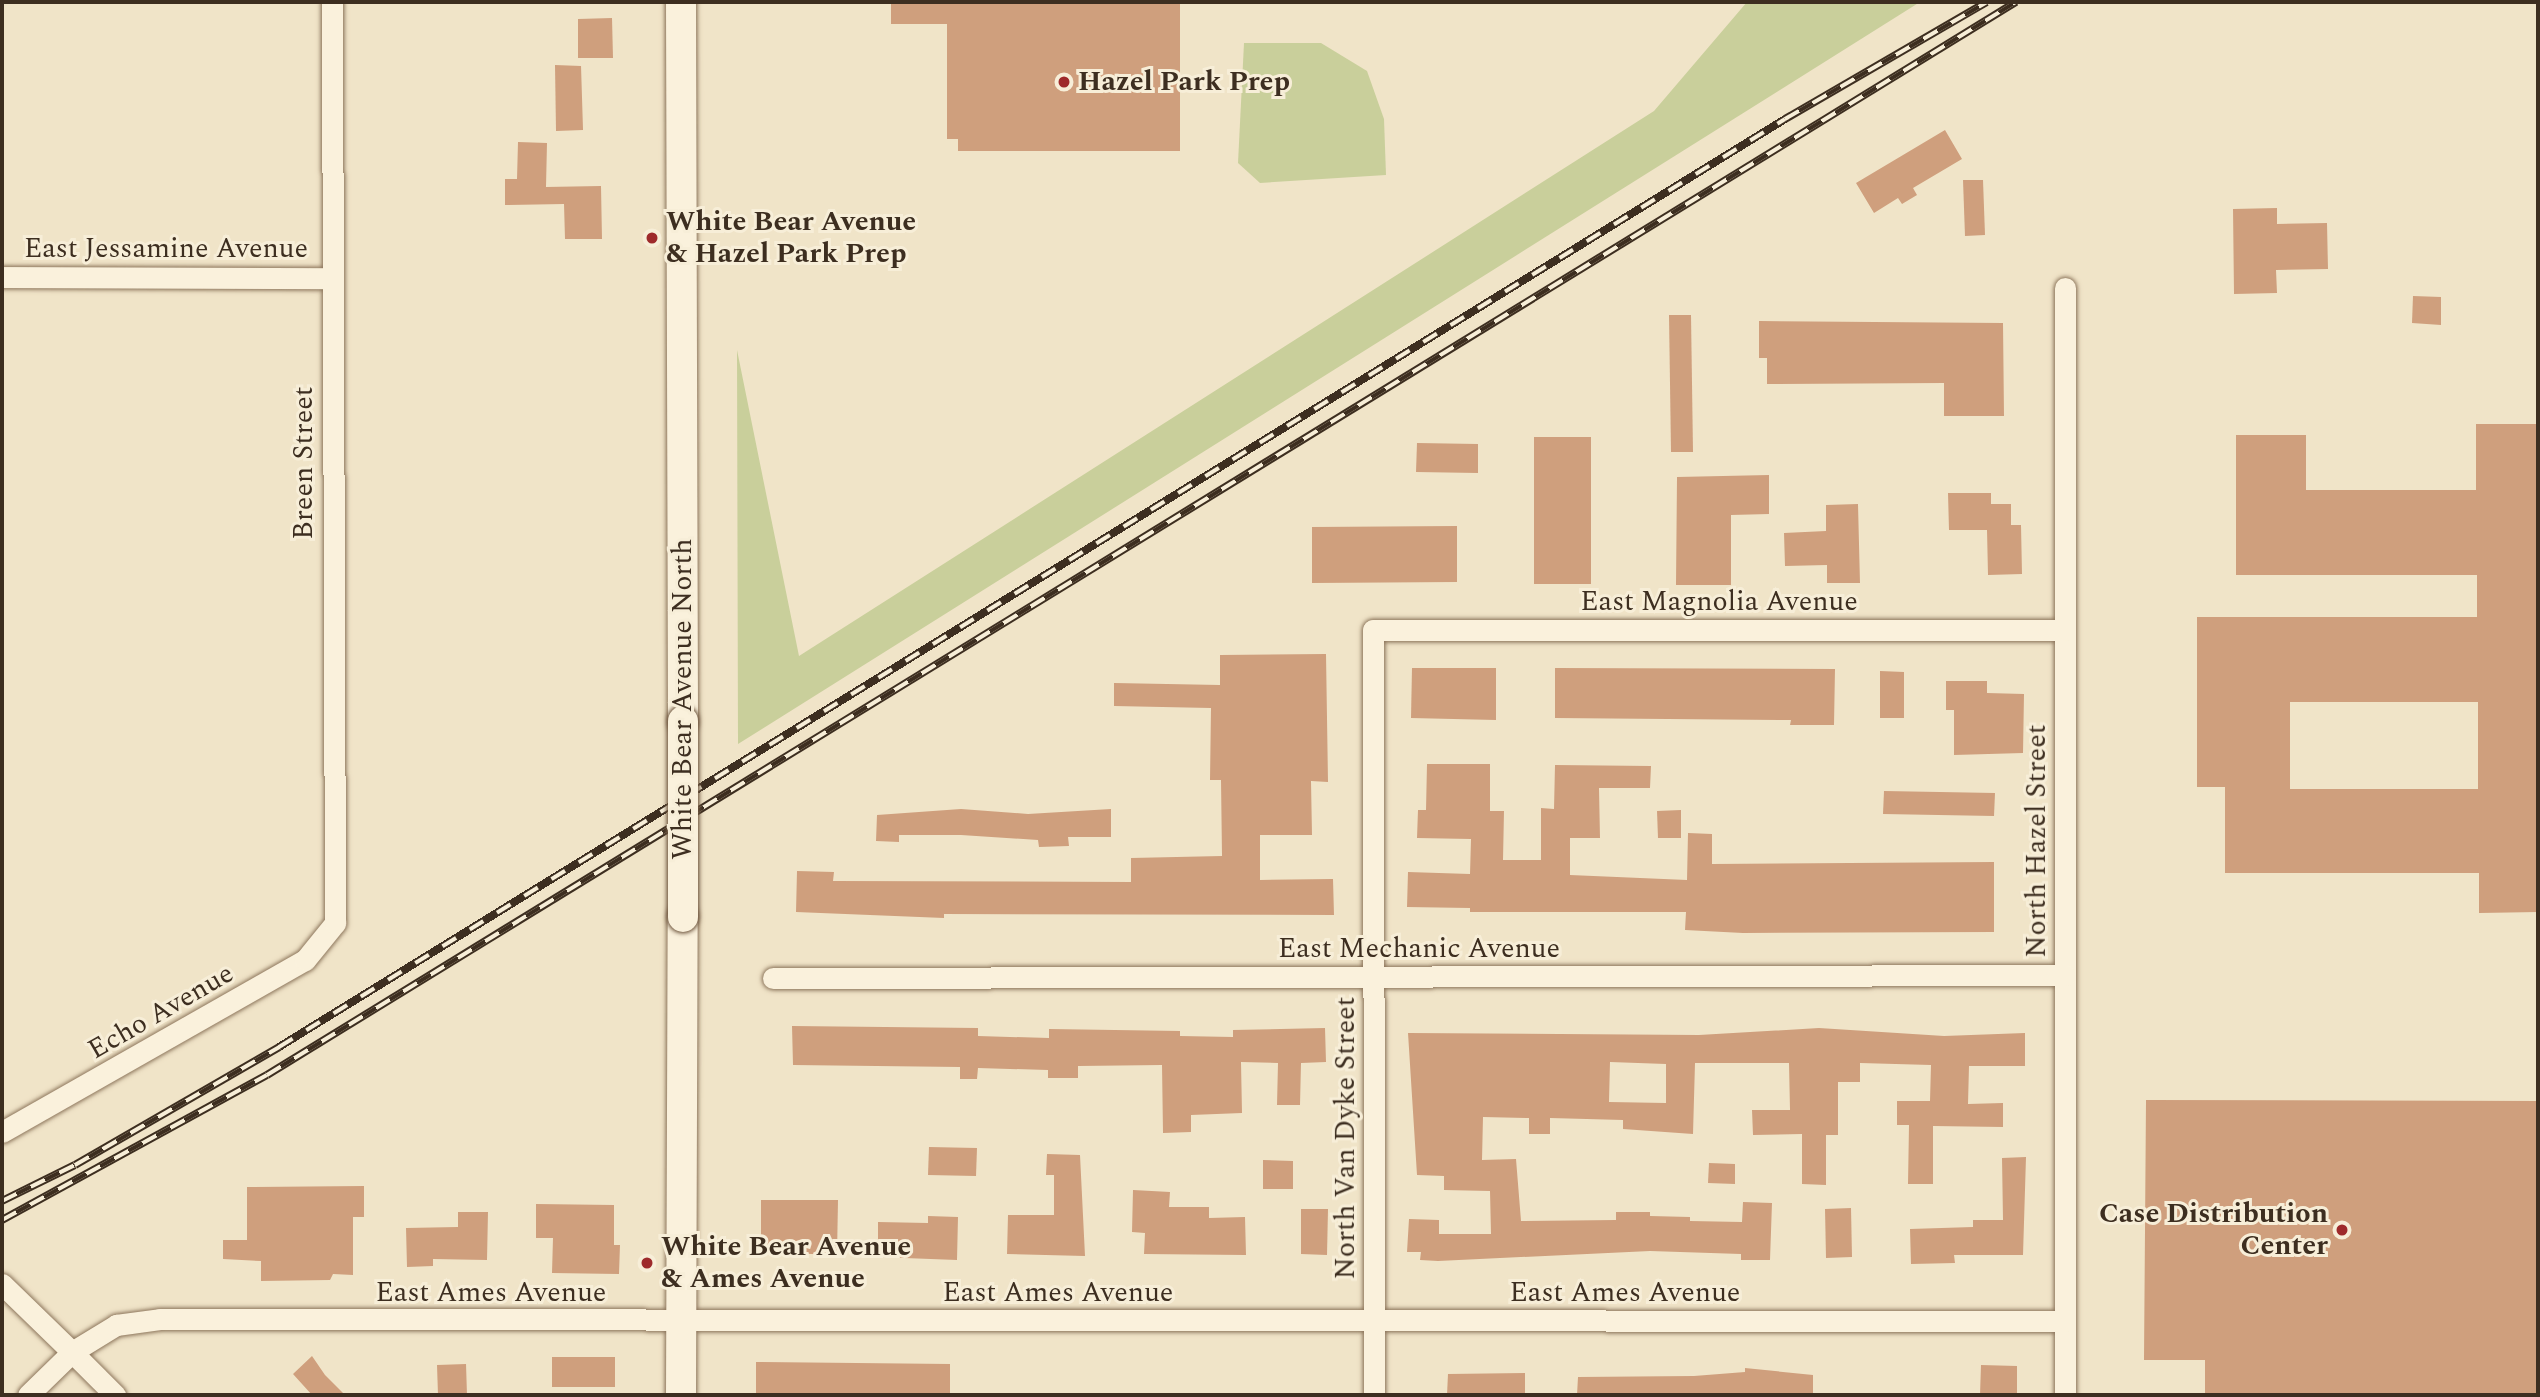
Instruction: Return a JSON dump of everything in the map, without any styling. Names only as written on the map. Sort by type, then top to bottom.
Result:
[{"type":"main road","name":"White Bear Avenue North","points":[[681,2],[681,1395]]},
{"type":"street","name":"Breen Street","points":[[332,2],[335,923]]},
{"type":"street","name":"East Jessamine Avenue","points":[[2,277],[331,278]]},
{"type":"street","name":"North Hazel Street","points":[[2065,288],[2065,1395]]},
{"type":"street","name":"East Magnolia Avenue","points":[[1373,629],[2065,630]]},
{"type":"street","name":"North Van Dyke Street","points":[[1373,629],[1374,1395]]},
{"type":"street","name":"Echo Avenue","points":[[2,1132],[304,960],[335,923]]},
{"type":"street","name":"East Mechanic Avenue","points":[[772,978],[2065,975]]},
{"type":"street","points":[[2,1284],[115,1395]]},
{"type":"street","name":"East Ames Avenue","points":[[28,1395],[72,1352],[116,1325],[160,1319],[2065,1321]]},
{"type":"green space","points":[[1747,2],[1920,2],[738,744],[737,350],[799,656],[1654,111]]},
{"type":"green space","points":[[1244,43],[1321,43],[1367,71],[1384,119],[1386,175],[1260,183],[1238,163]]},
{"type":"building","name":"Hazel Park Prep","points":[[891,2],[1180,2],[1180,151],[958,151],[958,139],[947,139],[947,24],[891,24]]},
{"type":"building","points":[[612,18],[613,58],[578,58],[578,19]]},
{"type":"building","points":[[555,65],[581,66],[583,130],[556,131]]},
{"type":"building","points":[[1945,130],[1962,159],[1913,188],[1917,195],[1902,204],[1898,198],[1874,213],[1856,183]]},
{"type":"building","points":[[518,142],[547,143],[546,187],[601,186],[602,239],[565,239],[564,204],[505,205],[505,179],[517,179]]},
{"type":"building","points":[[1963,180],[1983,180],[1985,235],[1965,236]]},
{"type":"building","points":[[2277,208],[2277,224],[2327,223],[2328,269],[2276,270],[2277,293],[2234,294],[2233,209]]},
{"type":"building","points":[[2413,296],[2441,297],[2441,325],[2412,323]]},
{"type":"building","points":[[1669,315],[1691,315],[1693,452],[1671,452]]},
{"type":"building","points":[[1759,321],[2003,323],[2004,416],[1944,416],[1944,383],[1767,384],[1767,358],[1759,358]]},
{"type":"building","points":[[2476,424],[2538,424],[2538,912],[2479,913],[2479,873],[2225,873],[2225,787],[2197,787],[2197,617],[2477,617],[2477,575],[2236,575],[2236,435],[2306,435],[2306,490],[2476,490]],"holes":[[[2290,702],[2478,702],[2478,789],[2290,789]]]},
{"type":"building","points":[[1534,437],[1591,437],[1591,584],[1534,584]]},
{"type":"building","points":[[1417,443],[1478,444],[1478,473],[1416,472]]},
{"type":"building","points":[[1769,475],[1769,514],[1731,515],[1731,585],[1676,585],[1677,477]]},
{"type":"building","points":[[1948,493],[1991,493],[1991,504],[2011,504],[2011,525],[2021,525],[2022,574],[1988,575],[1987,530],[1949,530]]},
{"type":"building","points":[[1858,504],[1860,583],[1827,583],[1827,565],[1785,566],[1784,533],[1826,531],[1826,505]]},
{"type":"building","points":[[1457,526],[1457,582],[1312,583],[1312,527]]},
{"type":"building","points":[[1326,654],[1328,782],[1311,781],[1312,835],[1260,835],[1260,880],[1333,879],[1334,915],[944,914],[944,918],[796,912],[797,871],[834,872],[833,881],[1131,882],[1131,858],[1222,856],[1221,780],[1210,780],[1211,708],[1114,706],[1114,683],[1220,685],[1220,655]]},
{"type":"building","points":[[1412,668],[1496,668],[1496,720],[1411,718]]},
{"type":"building","points":[[1555,668],[1835,669],[1834,725],[1790,725],[1791,720],[1555,718]]},
{"type":"building","points":[[1880,671],[1904,672],[1904,718],[1880,718]]},
{"type":"building","points":[[1946,681],[1987,681],[1987,693],[2024,694],[2023,753],[1954,755],[1954,710],[1946,710]]},
{"type":"building","points":[[1427,764],[1490,764],[1490,811],[1504,811],[1503,860],[1541,860],[1541,808],[1554,809],[1555,765],[1651,766],[1650,788],[1599,788],[1600,838],[1570,838],[1570,875],[1687,880],[1688,833],[1712,834],[1712,864],[1994,862],[1994,932],[1743,933],[1685,930],[1686,912],[1470,912],[1470,908],[1407,907],[1408,872],[1470,874],[1471,839],[1417,838],[1418,810],[1426,810]]},
{"type":"building","points":[[1884,791],[1995,793],[1994,816],[1883,814]]},
{"type":"building","points":[[961,809],[1028,814],[1111,809],[1111,837],[1068,837],[1069,846],[1039,847],[1038,840],[961,835],[899,835],[899,842],[876,841],[877,815]]},
{"type":"building","points":[[1681,810],[1681,838],[1658,838],[1657,811]]},
{"type":"building","points":[[792,1026],[978,1028],[978,1036],[1049,1038],[1049,1029],[1180,1031],[1180,1036],[1233,1037],[1233,1030],[1325,1028],[1326,1062],[1301,1063],[1300,1105],[1277,1105],[1278,1063],[1241,1062],[1242,1113],[1191,1115],[1191,1132],[1163,1133],[1162,1065],[1078,1066],[1078,1078],[1048,1078],[1048,1070],[978,1068],[977,1079],[960,1079],[960,1067],[793,1065]]},
{"type":"building","points":[[1819,1028],[1944,1036],[2025,1033],[2025,1066],[1969,1066],[1968,1104],[2003,1103],[2003,1127],[1933,1126],[1933,1184],[1908,1184],[1909,1125],[1897,1125],[1897,1101],[1930,1101],[1931,1065],[1860,1063],[1860,1082],[1838,1082],[1838,1135],[1826,1135],[1826,1185],[1802,1184],[1802,1134],[1753,1135],[1752,1110],[1790,1110],[1789,1063],[1695,1063],[1693,1134],[1623,1129],[1623,1120],[1550,1118],[1550,1134],[1529,1134],[1529,1118],[1483,1117],[1482,1160],[1516,1159],[1521,1221],[1616,1220],[1616,1212],[1650,1212],[1650,1216],[1690,1217],[1690,1221],[1742,1222],[1743,1202],[1772,1203],[1770,1260],[1741,1260],[1741,1254],[1650,1251],[1438,1261],[1420,1260],[1421,1252],[1407,1252],[1409,1219],[1439,1220],[1439,1234],[1491,1234],[1490,1191],[1444,1190],[1444,1176],[1417,1175],[1408,1033],[1699,1035]],"holes":[[[1610,1062],[1666,1064],[1666,1103],[1609,1102]]]},
{"type":"building","name":"Case Distribution Center","points":[[2146,1100],[2538,1101],[2538,1395],[2205,1395],[2205,1360],[2144,1360]]},
{"type":"building","points":[[929,1147],[977,1148],[976,1176],[928,1175]]},
{"type":"building","points":[[1047,1154],[1080,1155],[1085,1256],[1007,1254],[1008,1215],[1054,1215],[1054,1175],[1046,1175]]},
{"type":"building","points":[[2026,1157],[2023,1255],[1954,1255],[1955,1263],[1911,1264],[1910,1229],[1973,1227],[1973,1220],[2003,1220],[2002,1158]]},
{"type":"building","points":[[1263,1160],[1293,1161],[1293,1189],[1263,1189]]},
{"type":"building","points":[[1709,1163],[1735,1164],[1735,1184],[1708,1183]]},
{"type":"building","points":[[364,1186],[364,1217],[353,1217],[353,1275],[333,1274],[330,1280],[261,1281],[261,1261],[223,1259],[223,1240],[247,1240],[247,1187]]},
{"type":"building","points":[[1133,1190],[1170,1192],[1169,1207],[1209,1207],[1209,1218],[1245,1217],[1246,1255],[1144,1254],[1145,1233],[1132,1232]]},
{"type":"building","points":[[761,1200],[838,1200],[837,1255],[761,1252]]},
{"type":"building","points":[[536,1204],[614,1205],[614,1245],[620,1245],[619,1274],[552,1273],[553,1238],[536,1238]]},
{"type":"building","points":[[1851,1208],[1852,1257],[1826,1258],[1825,1209]]},
{"type":"building","points":[[1301,1209],[1328,1209],[1327,1255],[1301,1254]]},
{"type":"building","points":[[458,1212],[488,1212],[487,1260],[433,1259],[433,1266],[407,1267],[406,1228],[458,1227]]},
{"type":"building","points":[[928,1216],[958,1217],[957,1260],[878,1257],[878,1222],[928,1223]]},
{"type":"building","points":[[312,1356],[325,1375],[345,1395],[312,1395],[293,1374]]},
{"type":"building","points":[[552,1357],[615,1357],[615,1387],[552,1387]]},
{"type":"building","points":[[756,1362],[950,1364],[950,1395],[756,1395]]},
{"type":"building","points":[[466,1364],[467,1395],[438,1395],[437,1365]]},
{"type":"building","points":[[1981,1365],[2017,1366],[2017,1395],[1980,1395]]},
{"type":"building","points":[[1745,1368],[1813,1375],[1813,1395],[1577,1395],[1578,1377],[1694,1376],[1745,1372]]},
{"type":"building","points":[[1525,1373],[1525,1395],[1447,1395],[1448,1374]]},
{"type":"railway","points":[[2,1201],[75,1165],[279,1047],[1785,119],[1987,2]]},
{"type":"railway","points":[[2,1220],[267,1075],[2016,2]]},
{"type":"place","name":"Hazel Park Prep","points":[[1064,82]]},
{"type":"place","name":"White Bear Avenue & Hazel Park Prep","points":[[652,238]]},
{"type":"place","name":"Case Distribution Center","points":[[2342,1230]]},
{"type":"place","name":"White Bear Avenue & Ames Avenue","points":[[647,1263]]}]
